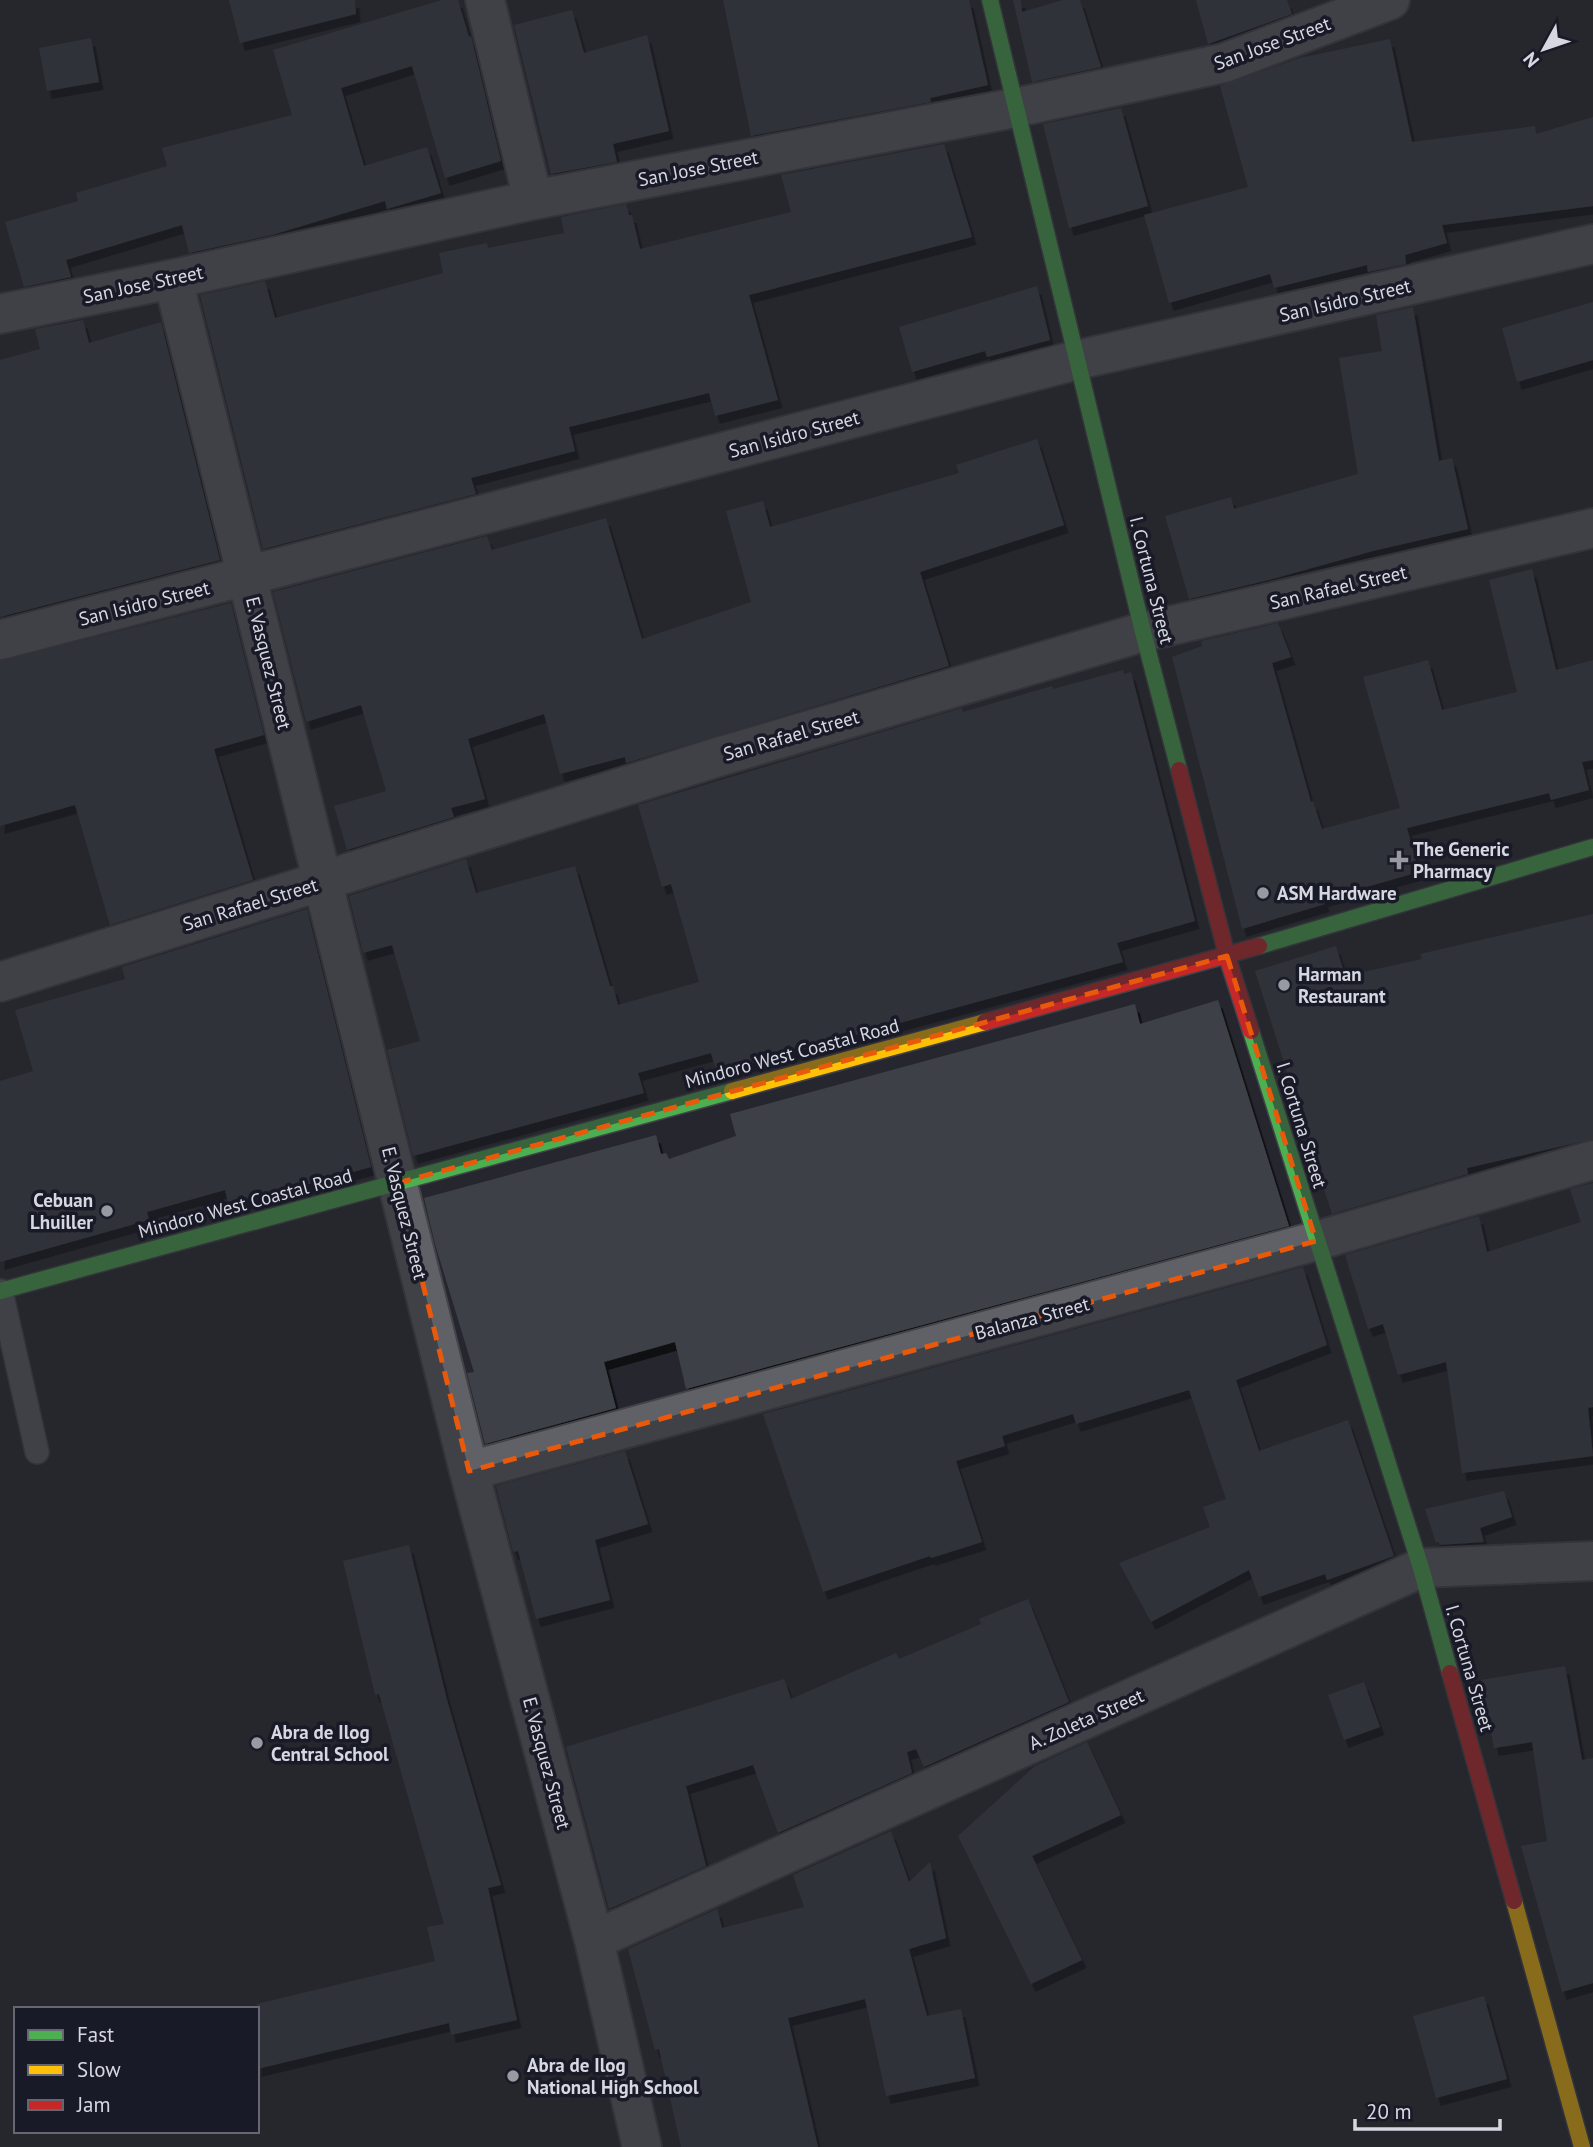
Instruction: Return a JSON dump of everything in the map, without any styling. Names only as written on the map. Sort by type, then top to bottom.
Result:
[{"type":"street","points":[[485,0],[533,200]]},
{"type":"street","name":"I. Cortuna Street","points":[[990,0],[1143,632],[1227,956],[1421,1568],[1582,2147]]},
{"type":"street","name":"San Jose Street","points":[[0,314],[533,200],[1014,108],[1224,64],[1390,0]]},
{"type":"street","name":"San Isidro Street","points":[[0,640],[1077,360],[1593,244]]},
{"type":"street","name":"E. Vasquez Street","points":[[173,279],[469,1471],[594,1940],[642,2147]]},
{"type":"street","name":"San Rafael Street","points":[[0,982],[718,757],[1143,632],[1593,528]]},
{"type":"street","name":"Mindoro West Coastal Road","points":[[1,1291],[1227,956],[1593,847]]},
{"type":"street","name":"Balanza Street","points":[[469,1471],[1317,1241],[1593,1160]]},
{"type":"street","name":"A. Zoleta Street","points":[[594,1940],[1421,1568],[1593,1561]]},
{"type":"lane","points":[[1,1291],[37,1452]]},
{"type":"highlighted area","points":[[1227,956],[1316,1241],[469,1471],[398,1183]]},
{"type":"building","points":[[229,0],[355,0],[356,14],[240,43]]},
{"type":"building","points":[[442,0],[458,0],[469,37],[471,36],[501,161],[445,178],[412,66],[341,88],[364,166],[427,147],[441,193],[387,209],[385,201],[272,235],[189,253],[182,225],[66,260],[71,277],[24,287],[5,222],[78,201],[76,193],[167,166],[162,148],[292,115],[273,50]]},
{"type":"building","points":[[723,0],[969,0],[988,85],[930,98],[931,102],[751,136]]},
{"type":"building","points":[[1013,0],[1021,0],[1022,12],[1063,0],[1080,0],[1101,67],[1032,82]]},
{"type":"building","points":[[1196,0],[1287,0],[1292,14],[1208,44]]},
{"type":"building","points":[[572,10],[584,53],[647,35],[669,131],[613,144],[617,162],[551,174],[514,25]]},
{"type":"building","points":[[91,38],[99,82],[47,91],[39,48]]},
{"type":"building","points":[[1390,39],[1412,142],[1535,126],[1536,134],[1593,117],[1593,206],[1442,225],[1447,243],[1405,255],[1406,264],[1368,272],[1367,265],[1274,288],[1270,274],[1169,303],[1144,215],[1248,187],[1220,86],[1305,56]]},
{"type":"building","points":[[1121,108],[1148,206],[1069,228],[1043,124]]},
{"type":"building","points":[[944,144],[972,237],[749,295],[778,400],[715,416],[709,393],[569,427],[575,451],[471,478],[476,494],[263,549],[200,295],[265,281],[275,318],[443,273],[439,253],[487,243],[488,248],[564,233],[561,217],[626,204],[629,215],[632,215],[640,249],[791,212],[781,175]]},
{"type":"building","points":[[1037,286],[1050,340],[987,357],[985,351],[912,372],[899,327]]},
{"type":"building","points":[[1593,302],[1593,360],[1517,382],[1502,328]]},
{"type":"building","points":[[1413,307],[1439,461],[1452,458],[1468,529],[1189,599],[1165,516],[1231,497],[1234,509],[1358,474],[1339,358],[1382,351],[1376,315]]},
{"type":"building","points":[[83,320],[89,343],[161,322],[220,560],[0,617],[0,360],[40,349],[35,329]]},
{"type":"building","points":[[1037,439],[1064,525],[920,572],[949,666],[626,763],[625,757],[560,774],[544,714],[468,739],[485,799],[451,808],[454,817],[347,850],[334,806],[386,791],[361,705],[306,722],[273,592],[487,536],[492,550],[606,518],[642,639],[751,602],[726,511],[763,501],[770,527],[959,473],[956,465]]},
{"type":"building","points":[[1532,569],[1556,670],[1593,660],[1593,760],[1582,762],[1589,790],[1551,800],[1549,793],[1407,828],[1419,872],[1324,899],[1325,904],[1242,929],[1172,657],[1202,646],[1201,641],[1278,623],[1291,657],[1272,663],[1311,802],[1313,801],[1322,829],[1400,808],[1363,677],[1428,660],[1442,710],[1517,692],[1489,580]]},
{"type":"building","points":[[231,603],[264,735],[214,749],[253,880],[110,925],[75,805],[0,826],[0,661]]},
{"type":"building","points":[[1123,670],[1124,674],[1131,672],[1195,921],[1117,943],[1123,962],[717,1073],[711,1053],[638,1073],[644,1093],[413,1156],[387,1050],[420,1041],[392,945],[363,953],[349,896],[466,859],[476,893],[575,866],[618,1005],[699,982],[671,884],[662,887],[638,805],[962,708],[963,712],[1052,686],[1053,689]]},
{"type":"building","points":[[307,909],[371,1167],[229,1206],[225,1190],[147,1212],[149,1220],[0,1262],[0,1081],[33,1071],[15,1010],[125,979],[122,967]]},
{"type":"building","points":[[1593,914],[1593,1139],[1467,1168],[1468,1174],[1332,1214],[1255,971],[1336,946],[1345,976],[1422,959],[1420,954]]},
{"type":"building","points":[[1218,1000],[1289,1226],[686,1389],[675,1342],[604,1362],[616,1408],[485,1444],[467,1373],[474,1372],[435,1244],[424,1198],[656,1135],[661,1154],[666,1153],[669,1159],[736,1136],[730,1114],[1135,1004],[1140,1024]]},
{"type":"building","points":[[1593,1183],[1593,1407],[1588,1408],[1593,1456],[1462,1473],[1446,1362],[1398,1375],[1383,1324],[1368,1329],[1345,1255],[1479,1216],[1487,1252],[1581,1222],[1570,1189]]},
{"type":"building","points":[[1303,1267],[1327,1345],[1236,1380],[1259,1451],[1348,1420],[1394,1556],[1327,1580],[1325,1574],[1259,1597],[1249,1570],[1151,1622],[1119,1563],[1210,1527],[1203,1507],[1226,1499],[1189,1390],[1076,1424],[1073,1414],[1002,1436],[1005,1446],[956,1461],[982,1542],[931,1558],[930,1556],[823,1592],[763,1414]]},
{"type":"building","points":[[625,1451],[648,1524],[595,1540],[610,1600],[536,1619],[518,1551],[513,1552],[496,1486]]},
{"type":"building","points":[[1504,1491],[1512,1517],[1480,1528],[1484,1542],[1436,1543],[1425,1509]]},
{"type":"building","points":[[409,1545],[447,1700],[501,1885],[488,1888],[517,2020],[451,2035],[449,2023],[259,2069],[257,2004],[435,1961],[427,1927],[444,1924],[379,1694],[375,1695],[343,1561]]},
{"type":"building","points":[[1028,1599],[1069,1702],[924,1767],[916,1749],[907,1752],[912,1773],[778,1833],[753,1765],[686,1786],[706,1866],[609,1909],[566,1747],[784,1679],[791,1699],[896,1653],[899,1659],[981,1624],[979,1619]]},
{"type":"building","points":[[1565,1666],[1582,1760],[1593,1758],[1593,1983],[1562,1992],[1521,1846],[1547,1841],[1532,1742],[1494,1748],[1481,1680]]},
{"type":"building","points":[[1364,1682],[1380,1727],[1344,1740],[1328,1695]]},
{"type":"building","points":[[1087,1742],[1121,1815],[1032,1856],[1082,1960],[1031,1984],[958,1836],[1035,1766]]},
{"type":"building","points":[[891,1831],[909,1882],[930,1862],[946,1938],[909,1949],[927,2016],[961,2009],[975,2078],[886,2096],[865,1999],[788,2018],[818,2147],[681,2147],[659,2049],[655,2050],[628,1949],[717,1909],[722,1928],[804,1907],[793,1875]]},
{"type":"building","points":[[1484,1996],[1507,2079],[1436,2098],[1413,2016]]},
{"type":"traffic: fast","points":[[990,0],[1179,770]]},
{"type":"traffic: fast","points":[[1259,946],[1593,847]]},
{"type":"traffic: fast","points":[[1251,1031],[1421,1568],[1450,1673]]},
{"type":"traffic: fast","points":[[0,1291],[732,1091]]},
{"type":"traffic: slow","points":[[732,1091],[985,1022]]},
{"type":"traffic: slow","points":[[1514,1901],[1582,2147]]},
{"type":"traffic: jam","points":[[1179,770],[1227,956],[1251,1031]]},
{"type":"traffic: jam","points":[[985,1022],[1259,946]]},
{"type":"traffic: jam","points":[[1450,1673],[1514,1901]]},
{"type":"place","name":"The Generic Pharmacy","points":[[1399,860]]},
{"type":"place","name":"ASM Hardware","points":[[1263,893]]},
{"type":"place","name":"Harman Restaurant","points":[[1284,985]]},
{"type":"place","name":"Cebuan Lhuiller","points":[[107,1211]]},
{"type":"place","name":"Abra de Ilog Central School","points":[[257,1743]]},
{"type":"place","name":"Abra de Ilog National High School","points":[[513,2076]]}]
